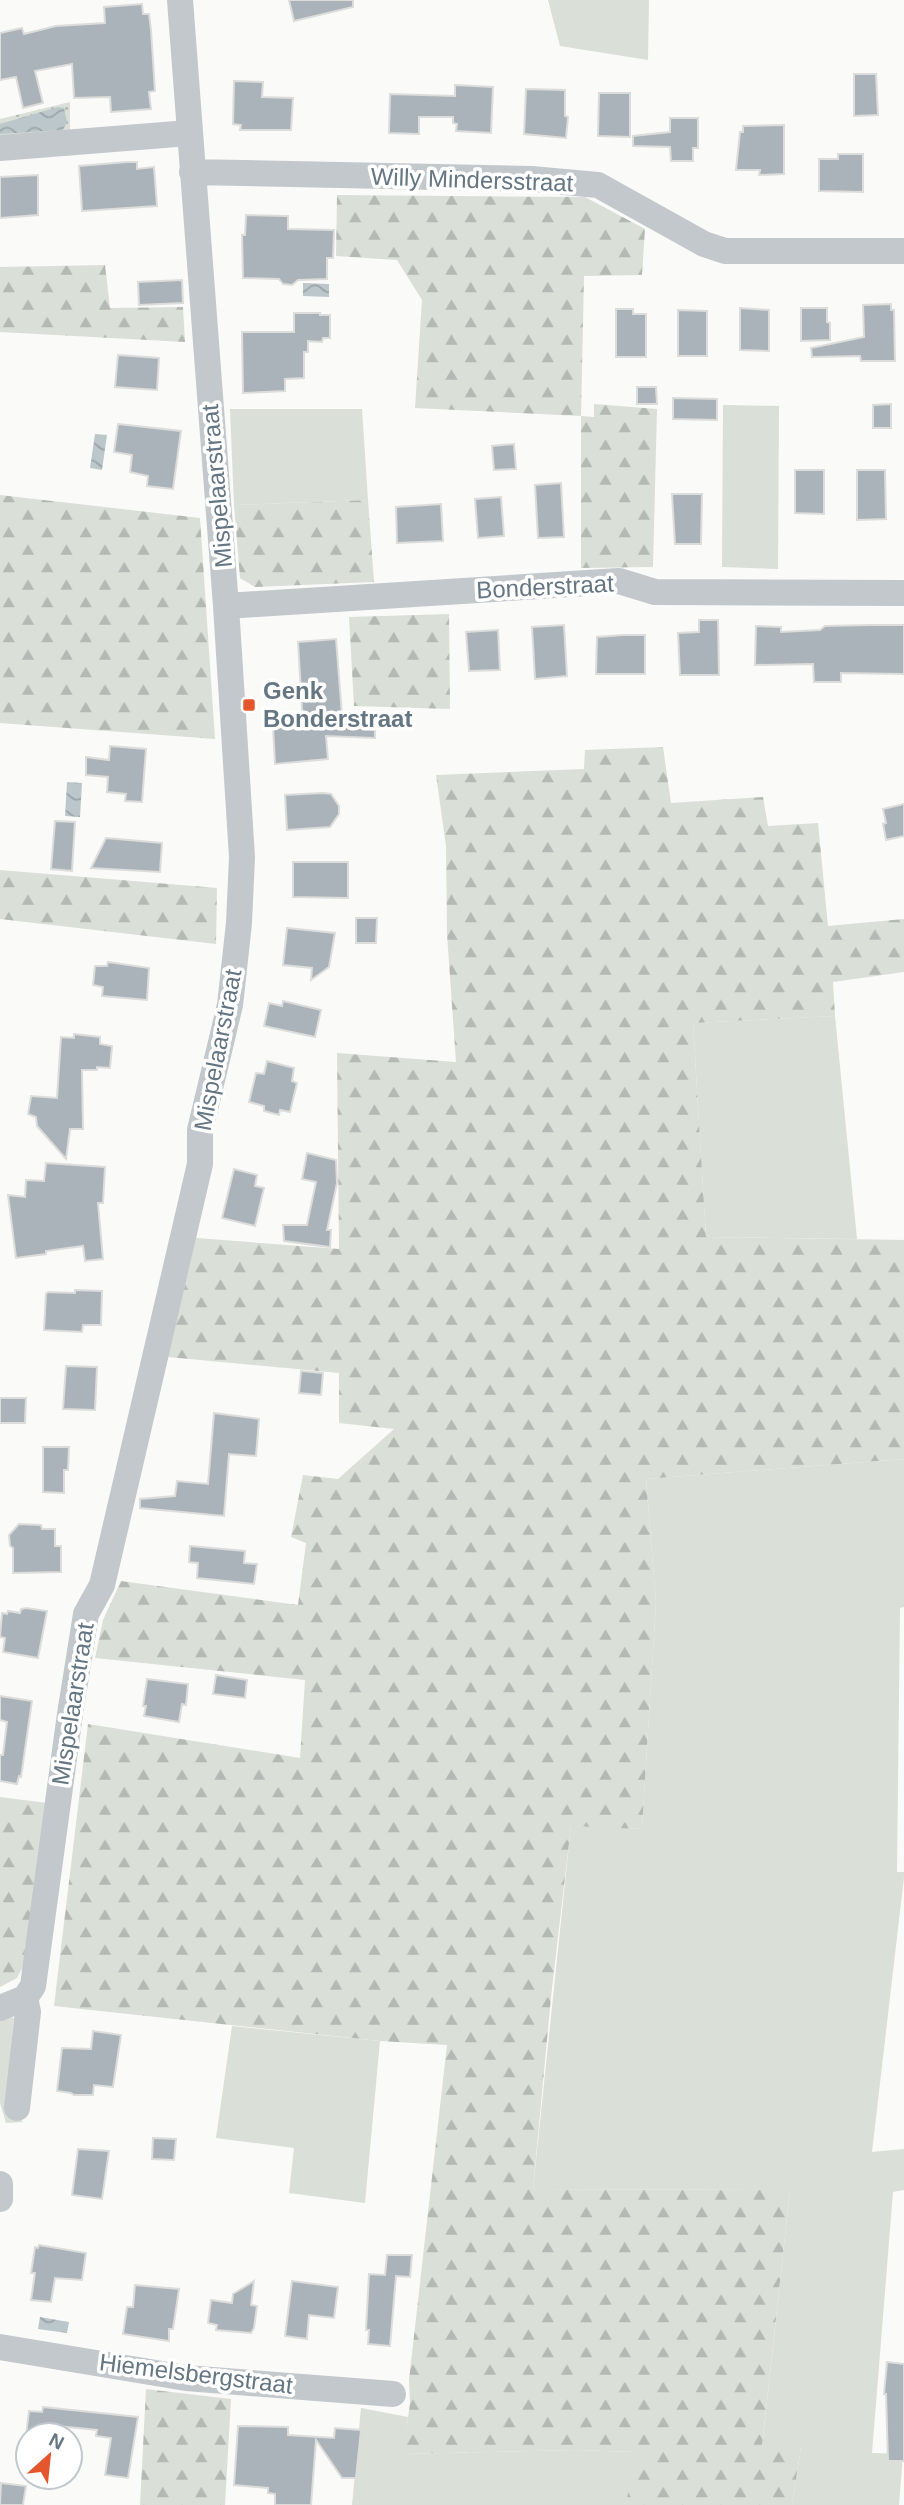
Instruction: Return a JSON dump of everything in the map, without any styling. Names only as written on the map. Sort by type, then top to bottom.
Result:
[{"type":"street","name":"Mispelaarstraat","points":[[17,2108],[28,2012],[25,1998],[33,1986],[86,1614],[102,1585],[200,1164],[200,1130],[230,1005],[239,923],[242,857],[226,606],[180,0]]},
{"type":"street","points":[[0,148],[189,133]]},
{"type":"street","name":"Willy Mindersstraat","points":[[192,172],[531,179],[597,185],[704,244],[724,251],[904,251]]},
{"type":"street","name":"Bonderstraat","points":[[226,606],[619,581],[655,592],[904,593]]},
{"type":"street","points":[[0,2008],[25,1998]]},
{"type":"street","points":[[0,2184],[0,2199]]},
{"type":"street","name":"Hiemelsbergstraat","points":[[0,2347],[186,2378],[393,2394]]},
{"type":"green space","points":[[548,0],[649,0],[648,60],[560,46]]},
{"type":"green space","points":[[70,102],[70,134],[0,140],[0,119]]},
{"type":"green space","points":[[337,195],[585,197],[645,229],[642,275],[584,276],[581,416],[415,408],[422,300],[397,260],[336,256]]},
{"type":"green space","points":[[105,265],[110,308],[183,307],[185,342],[0,332],[0,267]]},
{"type":"green space","points":[[594,404],[657,409],[653,567],[581,568],[581,416],[594,417]]},
{"type":"green space","points":[[723,405],[779,406],[778,569],[722,567]]},
{"type":"green space","points":[[230,409],[362,409],[368,500],[234,505]]},
{"type":"green space","points":[[0,495],[200,518],[215,739],[0,723]]},
{"type":"green space","points":[[368,500],[374,582],[255,587],[240,578],[234,505]]},
{"type":"green space","points":[[449,614],[450,709],[354,706],[349,617]]},
{"type":"green space","points":[[663,747],[671,803],[763,797],[768,826],[818,823],[828,926],[904,919],[904,972],[833,982],[835,1016],[693,1023],[706,1237],[904,1240],[904,1459],[646,1479],[656,1602],[642,1829],[571,1826],[533,2189],[790,2190],[762,2446],[801,2447],[792,2505],[626,2505],[634,2452],[576,2450],[403,2454],[447,2045],[380,2041],[54,2006],[88,1724],[300,1758],[305,1680],[95,1658],[103,1620],[121,1581],[298,1605],[306,1543],[291,1537],[303,1475],[338,1479],[394,1429],[339,1423],[339,1373],[168,1357],[196,1238],[339,1249],[337,1053],[456,1062],[447,934],[446,846],[436,775],[584,769],[585,750]]},
{"type":"green space","points":[[0,870],[217,888],[216,944],[0,919]]},
{"type":"green space","points":[[835,1016],[857,1239],[706,1237],[693,1023]]},
{"type":"green space","points":[[904,1459],[904,1607],[900,1608],[897,1872],[904,1872],[904,1877],[872,2152],[904,2149],[904,2190],[893,2192],[872,2453],[903,2454],[899,2505],[792,2505],[801,2447],[762,2447],[790,2190],[533,2189],[571,1825],[642,1829],[656,1602],[646,1479]]},
{"type":"green space","points":[[0,1797],[47,1803],[24,1965],[17,1978],[0,1987]]},
{"type":"green space","points":[[0,2018],[14,2018],[6,2104],[23,2122],[6,2123],[0,2103]]},
{"type":"green space","points":[[232,2026],[380,2041],[365,2203],[289,2193],[294,2148],[216,2138]]},
{"type":"green space","points":[[146,2389],[231,2399],[225,2505],[140,2505]]},
{"type":"green space","points":[[361,2408],[408,2417],[404,2454],[576,2450],[635,2452],[626,2505],[352,2505]]},
{"type":"water","points":[[58,107],[64,108],[67,122],[63,130],[0,134],[0,124]]},
{"type":"water","points":[[303,283],[329,284],[329,297],[303,296]]},
{"type":"water","points":[[95,434],[107,435],[102,470],[90,468]]},
{"type":"water","points":[[67,782],[82,783],[80,817],[65,816]]},
{"type":"water","points":[[40,2317],[69,2322],[67,2333],[38,2329]]},
{"type":"building","points":[[289,0],[353,0],[353,7],[294,21]]},
{"type":"building","points":[[142,4],[143,14],[149,14],[151,30],[155,91],[149,92],[151,109],[111,112],[110,97],[74,98],[72,64],[35,71],[43,103],[23,108],[16,77],[0,80],[0,33],[22,28],[24,34],[56,26],[105,23],[104,7]]},
{"type":"building","points":[[854,74],[876,74],[878,115],[854,116]]},
{"type":"building","points":[[234,81],[263,82],[262,97],[293,98],[291,130],[240,130],[241,125],[233,124]]},
{"type":"building","points":[[455,85],[493,87],[491,133],[456,131],[457,124],[453,123],[453,117],[419,117],[419,134],[389,133],[390,94],[455,96]]},
{"type":"building","points":[[526,89],[565,90],[565,116],[568,117],[566,138],[524,134]]},
{"type":"building","points":[[599,93],[630,93],[630,137],[598,136]]},
{"type":"building","points":[[670,118],[698,118],[698,148],[693,148],[693,161],[671,161],[670,147],[633,146],[633,136],[670,132]]},
{"type":"building","points":[[784,125],[784,174],[759,175],[760,170],[736,170],[743,126]]},
{"type":"building","points":[[838,154],[863,154],[863,192],[819,191],[819,159],[838,159]]},
{"type":"building","points":[[137,162],[137,169],[154,167],[157,206],[82,211],[79,166]]},
{"type":"building","points":[[38,175],[38,215],[0,218],[0,177]]},
{"type":"building","points":[[246,215],[288,216],[288,229],[334,230],[333,258],[327,258],[327,279],[298,280],[292,285],[283,284],[279,279],[243,278],[242,235],[245,235]]},
{"type":"building","points":[[182,280],[183,303],[139,305],[138,282]]},
{"type":"building","points":[[891,304],[891,310],[894,310],[895,361],[861,361],[860,356],[812,357],[811,348],[864,337],[863,305]]},
{"type":"building","points":[[740,308],[769,310],[769,351],[740,350]]},
{"type":"building","points":[[801,308],[827,308],[830,340],[801,341]]},
{"type":"building","points":[[616,309],[633,309],[633,314],[646,314],[646,357],[616,357]]},
{"type":"building","points":[[678,310],[707,311],[707,356],[678,356]]},
{"type":"building","points":[[294,313],[330,315],[330,338],[323,338],[322,342],[308,341],[308,352],[304,352],[304,378],[285,379],[285,391],[243,393],[242,332],[294,332]]},
{"type":"building","points":[[118,355],[159,358],[157,390],[115,387]]},
{"type":"building","points":[[637,387],[656,387],[657,404],[637,404]]},
{"type":"building","points":[[673,398],[717,399],[717,420],[673,419]]},
{"type":"building","points":[[891,404],[891,428],[873,428],[873,405]]},
{"type":"building","points":[[118,424],[181,431],[173,489],[147,486],[148,476],[130,472],[132,455],[114,452]]},
{"type":"building","points":[[514,444],[516,469],[494,470],[492,446]]},
{"type":"building","points":[[795,470],[824,470],[824,514],[795,513]]},
{"type":"building","points":[[857,470],[885,470],[886,519],[857,520]]},
{"type":"building","points":[[561,483],[564,537],[538,538],[535,485]]},
{"type":"building","points":[[672,494],[702,494],[701,544],[675,544]]},
{"type":"building","points":[[501,497],[504,536],[478,538],[475,499]]},
{"type":"building","points":[[441,504],[443,541],[397,543],[396,507]]},
{"type":"building","points":[[699,620],[718,620],[719,675],[680,675],[678,633],[699,632]]},
{"type":"building","points":[[564,625],[567,676],[535,679],[532,627]]},
{"type":"building","points":[[904,625],[904,674],[841,673],[841,682],[814,682],[813,664],[755,665],[756,626],[781,627],[781,632],[820,630],[825,626]]},
{"type":"building","points":[[498,630],[500,670],[469,671],[466,632]]},
{"type":"building","points":[[645,635],[645,674],[596,674],[597,637]]},
{"type":"building","points":[[336,639],[342,715],[375,716],[375,738],[326,736],[328,759],[275,764],[273,727],[303,725],[298,642]]},
{"type":"building","points":[[110,746],[146,749],[142,802],[125,801],[126,794],[107,792],[108,777],[86,775],[86,757],[109,760]]},
{"type":"building","points":[[331,794],[339,806],[339,814],[330,827],[287,830],[285,795]]},
{"type":"building","points":[[904,804],[904,836],[886,840],[883,809]]},
{"type":"building","points":[[55,821],[75,822],[72,871],[51,869]]},
{"type":"building","points":[[106,838],[162,843],[160,872],[91,868]]},
{"type":"building","points":[[293,862],[348,862],[348,898],[293,897]]},
{"type":"building","points":[[356,918],[377,918],[376,943],[356,943]]},
{"type":"building","points":[[287,928],[335,933],[329,967],[311,980],[312,968],[283,965]]},
{"type":"building","points":[[108,962],[149,968],[147,1000],[102,996],[103,987],[93,985],[95,966],[107,966]]},
{"type":"building","points":[[283,1001],[321,1010],[315,1037],[264,1026],[269,1003],[282,1006]]},
{"type":"building","points":[[74,1034],[100,1037],[100,1044],[112,1046],[110,1068],[82,1070],[83,1129],[70,1129],[66,1159],[37,1126],[36,1117],[28,1114],[31,1096],[57,1098],[61,1037],[74,1038]]},
{"type":"building","points":[[267,1061],[294,1068],[292,1081],[297,1083],[290,1112],[280,1110],[279,1115],[264,1111],[264,1106],[249,1102],[256,1073],[264,1074]]},
{"type":"building","points":[[307,1153],[336,1160],[337,1183],[327,1230],[331,1230],[330,1247],[284,1241],[283,1225],[307,1225],[316,1182],[302,1179]]},
{"type":"building","points":[[46,1163],[105,1167],[103,1203],[98,1203],[103,1259],[85,1261],[83,1246],[16,1258],[8,1195],[25,1197],[26,1180],[44,1181]]},
{"type":"building","points":[[234,1169],[257,1175],[255,1186],[264,1188],[255,1226],[222,1218]]},
{"type":"building","points":[[75,1290],[102,1291],[101,1325],[83,1325],[82,1332],[44,1330],[46,1294],[75,1293]]},
{"type":"building","points":[[66,1366],[97,1367],[95,1410],[63,1409]]},
{"type":"building","points":[[301,1371],[323,1373],[321,1395],[299,1393]]},
{"type":"building","points":[[0,1398],[26,1398],[25,1423],[0,1423]]},
{"type":"building","points":[[214,1413],[259,1419],[256,1456],[229,1454],[224,1516],[140,1508],[140,1499],[175,1496],[177,1481],[208,1484]]},
{"type":"building","points":[[43,1447],[69,1447],[68,1470],[64,1470],[64,1493],[43,1492]]},
{"type":"building","points":[[19,1524],[55,1529],[55,1546],[61,1546],[61,1572],[13,1573],[13,1548],[10,1546],[9,1535]]},
{"type":"building","points":[[190,1546],[245,1551],[244,1563],[257,1564],[254,1584],[197,1578],[198,1563],[189,1562]]},
{"type":"building","points":[[21,1609],[47,1611],[38,1658],[3,1652],[5,1638],[0,1637],[2,1613],[20,1613]]},
{"type":"building","points":[[216,1675],[247,1680],[245,1698],[213,1694]]},
{"type":"building","points":[[147,1679],[188,1684],[186,1705],[182,1704],[179,1722],[144,1716]]},
{"type":"building","points":[[0,1696],[32,1701],[21,1777],[19,1776],[17,1784],[0,1781],[0,1755],[3,1755],[7,1722],[0,1720]]},
{"type":"building","points":[[93,2031],[121,2035],[113,2087],[94,2085],[93,2095],[57,2091],[62,2048],[91,2049]]},
{"type":"building","points":[[153,2138],[176,2139],[174,2160],[152,2159]]},
{"type":"building","points":[[78,2149],[109,2151],[102,2199],[72,2195]]},
{"type":"building","points":[[39,2245],[86,2253],[82,2280],[55,2278],[51,2302],[31,2300],[35,2273],[31,2273],[35,2247],[38,2248]]},
{"type":"building","points":[[387,2255],[412,2255],[410,2277],[396,2276],[390,2346],[368,2344],[369,2330],[366,2330],[369,2274],[385,2275]]},
{"type":"building","points":[[254,2281],[251,2305],[257,2306],[251,2333],[216,2330],[217,2325],[208,2323],[211,2300],[232,2303],[233,2294]]},
{"type":"building","points":[[292,2281],[338,2287],[334,2318],[309,2315],[307,2339],[285,2336]]},
{"type":"building","points":[[135,2285],[179,2289],[173,2329],[169,2329],[169,2341],[123,2334],[127,2307],[133,2307]]},
{"type":"building","points":[[887,2362],[904,2364],[904,2461],[888,2461],[884,2394]]},
{"type":"building","points":[[43,2407],[138,2417],[128,2478],[105,2475],[111,2438],[96,2436],[97,2430],[84,2429],[84,2421],[28,2421],[29,2411],[42,2412]]},
{"type":"building","points":[[238,2426],[288,2427],[288,2435],[334,2438],[335,2428],[361,2430],[356,2478],[342,2478],[316,2440],[311,2505],[275,2505],[275,2494],[268,2493],[268,2488],[234,2485]]},
{"type":"building","points":[[1,2483],[14,2485],[14,2491],[25,2491],[23,2505],[0,2505]]},
{"type":"place","name":"Genk Bonderstraat","points":[[249,705]]}]
